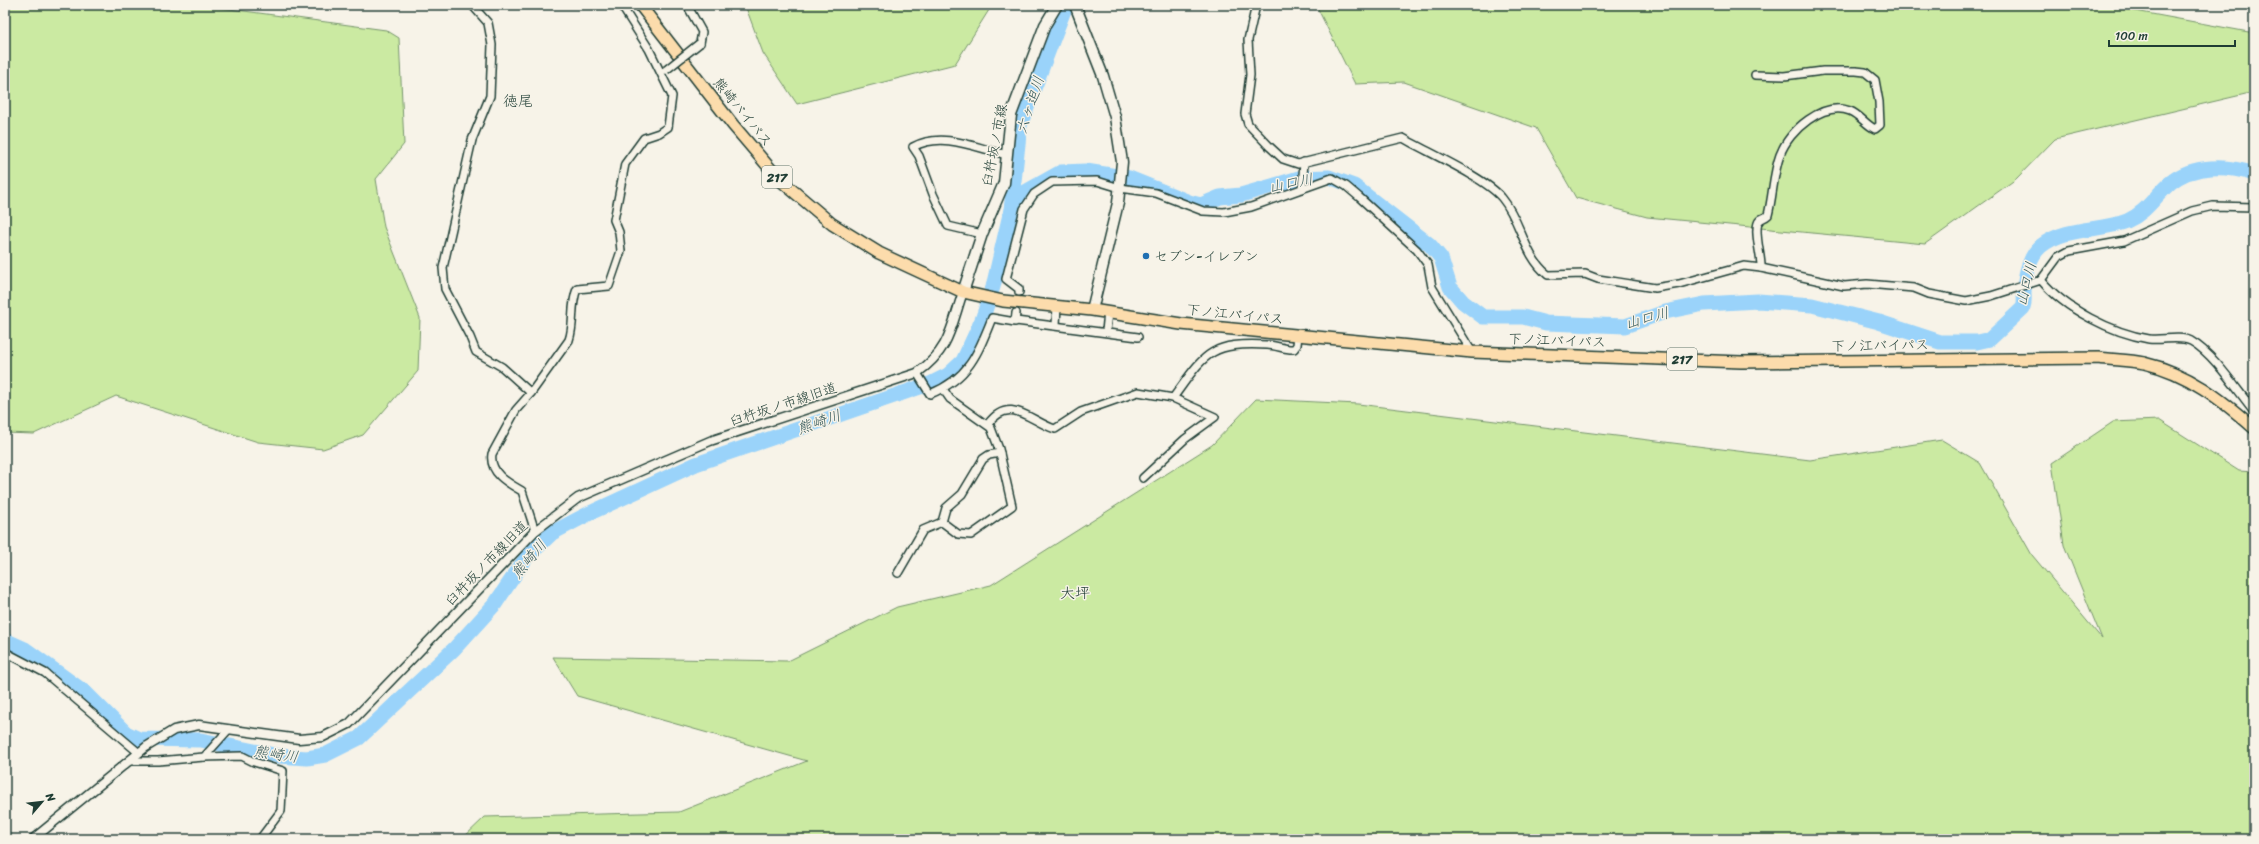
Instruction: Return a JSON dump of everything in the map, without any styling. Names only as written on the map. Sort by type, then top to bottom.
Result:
[{"type":"highway","name":"熊崎バイパス","points":[[640,5],[733,125],[779,179],[832,224],[866,245],[963,292]]},
{"type":"highway","name":"下ノ江バイパス","points":[[963,292],[1003,301],[1108,312],[1181,324],[1472,352],[1741,362],[2098,358],[2144,363],[2189,379],[2223,400],[2254,428]]},
{"type":"main road","name":"臼杵坂ノ市線","points":[[963,292],[982,234],[1004,183],[1011,115],[1045,25],[1057,5]]},
{"type":"main road","points":[[1076,9],[1103,76],[1115,117],[1122,166],[1118,203],[1092,310]]},
{"type":"street","points":[[472,5],[488,23],[492,45],[490,96],[472,140],[443,268],[445,289],[470,337],[476,352],[502,367],[531,393]]},
{"type":"street","points":[[535,531],[526,498],[522,491],[501,479],[491,459],[511,417],[531,393],[569,340],[573,330],[573,300],[577,289],[609,286],[621,251],[619,232],[614,220],[625,164],[644,138],[668,128],[672,96],[663,72],[622,5]]},
{"type":"street","points":[[663,72],[700,43],[702,32],[687,5]]},
{"type":"street","points":[[1256,5],[1248,40],[1250,75],[1245,114],[1248,124],[1283,159],[1298,164],[1304,164],[1403,138],[1469,174],[1502,197],[1532,259],[1548,275],[1585,274],[1598,279],[1655,288],[1679,284],[1744,266],[1761,268],[1844,286],[1867,284],[1914,288],[1929,294],[1966,301],[1991,296],[2041,280],[2058,257],[2069,251],[2124,241],[2192,211],[2213,206],[2254,207]]},
{"type":"street","points":[[1755,75],[1784,76],[1823,71],[1865,72],[1875,80],[1881,116],[1880,125],[1875,129],[1849,111],[1827,111],[1810,118],[1792,136],[1781,154],[1768,215],[1760,220],[1756,229],[1762,258],[1761,268]]},
{"type":"street","points":[[982,234],[948,226],[933,194],[919,156],[913,146],[925,140],[943,139],[1007,155]]},
{"type":"street","points":[[1302,187],[1304,164]]},
{"type":"street","points":[[1019,292],[1019,288],[1006,279],[1024,209],[1034,194],[1052,182],[1096,181],[1120,185],[1156,193],[1203,211],[1224,212],[1251,207],[1302,187],[1332,178],[1346,186],[1417,250],[1428,265],[1432,286],[1472,352]]},
{"type":"street","points":[[2041,280],[2051,292],[2097,323],[2148,339],[2190,341],[2204,351],[2254,411]]},
{"type":"street","name":"臼杵坂ノ市線旧道","points":[[33,839],[159,737],[183,727],[199,726],[229,729],[299,739],[323,737],[349,724],[535,531],[578,498],[710,441],[919,375],[933,362],[946,345],[963,292]]},
{"type":"street","points":[[1056,325],[1057,306]]},
{"type":"street","points":[[1106,331],[1108,312]]},
{"type":"street","points":[[919,375],[930,394],[943,389],[962,374],[972,363],[992,318],[1015,322],[1016,317],[1056,325],[1106,331],[1138,337]]},
{"type":"street","points":[[1173,398],[1199,363],[1211,352],[1238,344],[1279,345],[1288,350],[1294,349],[1297,345],[1298,335]]},
{"type":"street","points":[[942,522],[958,534],[971,535],[1012,506],[994,433],[988,424],[966,411],[950,399],[943,389]]},
{"type":"street","points":[[988,424],[1001,411],[1011,410],[1024,413],[1055,429],[1081,412],[1138,392],[1173,398],[1215,417],[1185,439],[1143,478]]},
{"type":"street","points":[[942,522],[946,508],[962,494],[983,459],[989,455],[1000,453]]},
{"type":"street","points":[[898,573],[923,530],[942,522]]},
{"type":"street","points":[[5,652],[45,673],[140,752]]},
{"type":"street","points":[[206,755],[229,729]]},
{"type":"street","points":[[129,761],[158,761],[206,755],[242,756],[254,762],[283,771],[281,811],[260,839]]},
{"type":"green space","points":[[5,5],[199,5],[386,30],[399,38],[404,144],[376,179],[384,227],[420,318],[418,371],[363,435],[323,449],[258,442],[116,396],[34,434],[5,433]]},
{"type":"green space","points":[[745,5],[990,5],[989,10],[955,64],[797,104],[763,53]]},
{"type":"green space","points":[[1316,5],[2115,5],[2130,10],[2254,33],[2254,92],[2055,139],[2016,179],[1925,244],[1647,217],[1576,198],[1536,128],[1404,82],[1355,84]]},
{"type":"green space","points":[[1256,399],[1358,404],[1810,460],[1942,440],[1980,463],[2032,555],[2102,639],[2064,545],[2052,463],[2113,422],[2159,420],[2239,471],[2254,472],[2254,839],[462,839],[485,817],[679,812],[807,761],[577,696],[553,657],[788,661],[897,607],[991,585],[1212,445]]},
{"type":"waterway","name":"熊崎川","points":[[5,640],[25,649],[86,693],[126,733],[139,739],[201,740],[279,756],[307,758],[325,755],[359,738],[454,649],[495,604],[526,558],[552,533],[590,513],[696,464],[932,383],[948,375],[963,361],[982,320],[993,287],[1011,210],[1020,125],[1066,5]]},
{"type":"waterway","name":"山口川","points":[[1011,210],[1013,204],[1027,191],[1061,172],[1086,171],[1129,178],[1189,202],[1201,205],[1220,197],[1241,195],[1299,178],[1329,177],[1354,186],[1430,245],[1441,258],[1450,287],[1463,302],[1483,317],[1523,317],[1546,323],[1625,326],[1665,312],[1704,304],[1758,301],[1812,305],[1879,322],[1940,342],[1977,342],[1990,339],[2023,308],[2025,281],[2030,261],[2041,246],[2061,235],[2105,227],[2127,221],[2140,213],[2170,183],[2189,172],[2200,169],[2222,168],[2254,174]]},
{"type":"place","name":"セブン-イレブン","points":[[1146,256]]},
{"type":"district","name":"徳尾","points":[[518,101]]},
{"type":"district","name":"大坪","points":[[1075,593]]},
{"type":"water label","name":"六ヶ迫川","points":[[1030,105]]}]
